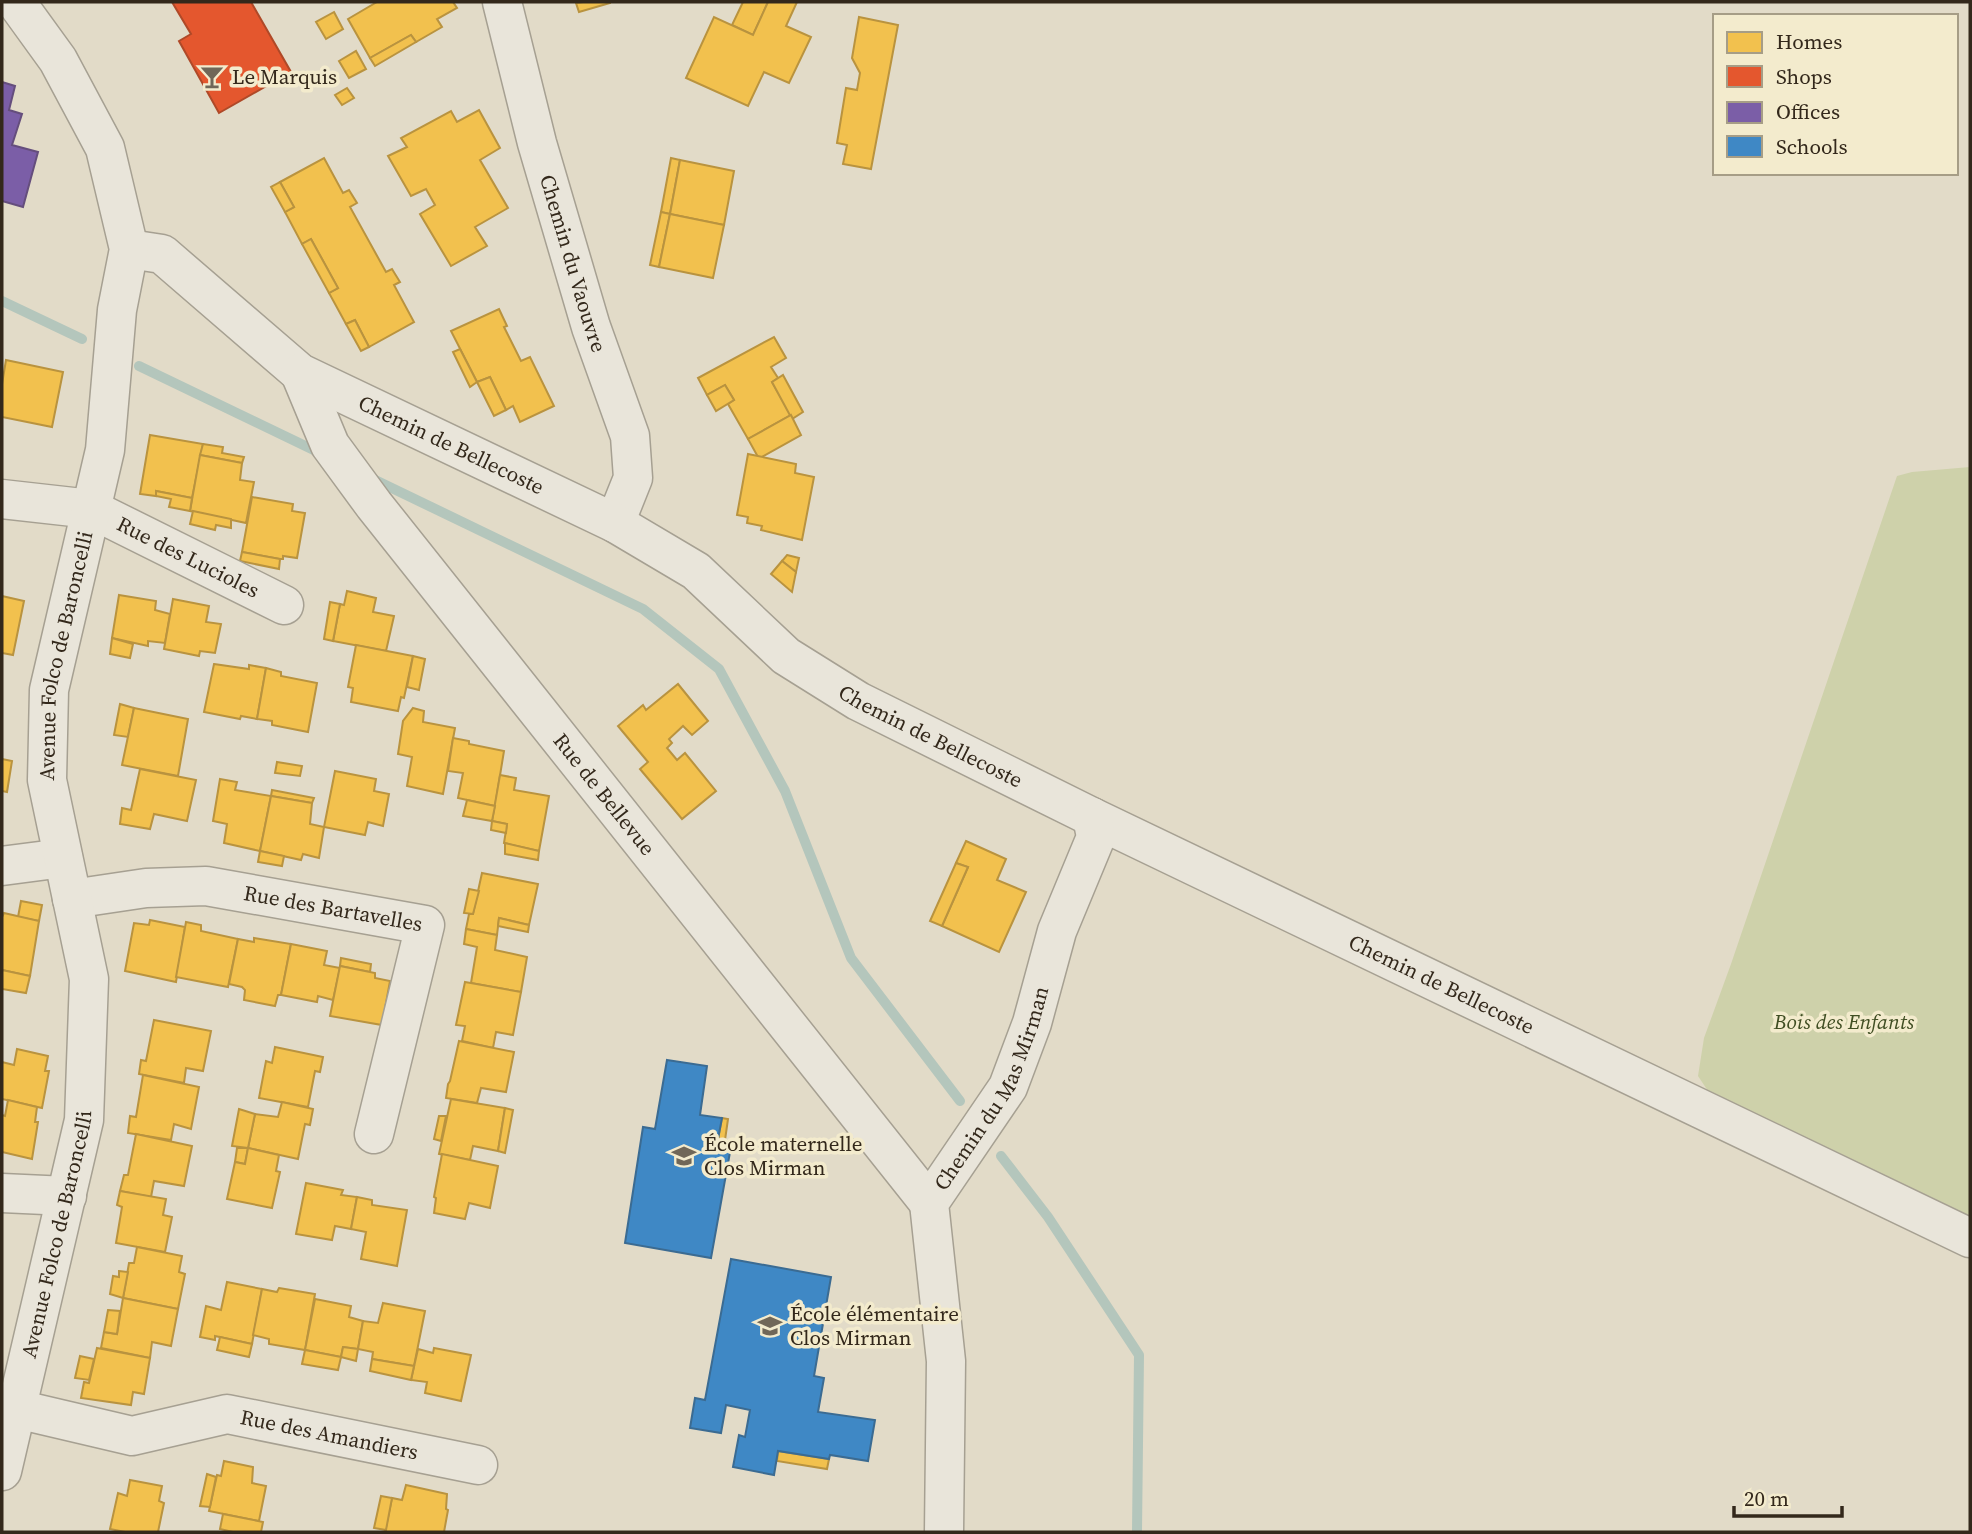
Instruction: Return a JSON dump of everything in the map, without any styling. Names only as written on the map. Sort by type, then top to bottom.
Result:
[{"type":"street","points":[[16,2],[58,60],[105,148],[129,249]]},
{"type":"street","name":"Chemin du Vaouvre","points":[[502,2],[537,143],[591,327],[630,436],[633,478],[615,523]]},
{"type":"street","points":[[2,21],[21,29],[58,60]]},
{"type":"street","name":"Chemin de Bellecoste","points":[[129,249],[162,254],[300,373],[615,523],[696,571],[786,656],[858,701],[1092,817],[1970,1238]]},
{"type":"street","name":"Avenue Folco de Baroncelli","points":[[2,1471],[83,1120],[89,979],[47,780],[49,690],[105,450],[117,310],[129,249]]},
{"type":"street","name":"Rue de Bellevue","points":[[300,373],[330,445],[374,505],[929,1203]]},
{"type":"street","points":[[2,499],[91,509]]},
{"type":"street","name":"Rue des Lucioles","points":[[91,509],[284,606]]},
{"type":"street","name":"Chemin du Mas Mirman","points":[[944,1532],[946,1361],[929,1203],[1008,1087],[1032,1023],[1057,931],[1097,836],[1092,817]]},
{"type":"street","points":[[2,866],[63,858]]},
{"type":"street","name":"Rue des Bartavelles","points":[[72,899],[146,888],[206,886],[425,925],[374,1134]]},
{"type":"street","points":[[2,1194],[66,1196]]},
{"type":"street","name":"Rue des Amandiers","points":[[17,1409],[132,1436],[227,1414],[478,1465]]},
{"type":"green space","name":"Bois des Enfants","points":[[1970,467],[1970,1219],[1714,1100],[1698,1076],[1704,1038],[1897,476],[1912,472]]},
{"type":"building: Homes","points":[[377,2],[453,2],[457,8],[437,19],[442,27],[416,42],[411,35],[370,58],[348,19]]},
{"type":"building: Homes","points":[[743,2],[768,2],[753,35],[732,25]]},
{"type":"building: Homes","points":[[768,2],[797,2],[786,26],[811,37],[789,83],[764,72],[748,106],[686,78],[714,17],[753,35]]},
{"type":"building: Homes","points":[[576,3],[610,3],[579,12]]},
{"type":"building: Homes","points":[[334,12],[343,29],[326,39],[316,22]]},
{"type":"building: Homes","points":[[859,17],[898,25],[871,169],[843,164],[847,145],[837,143],[846,88],[857,90],[860,73],[852,58]]},
{"type":"building: Homes","points":[[411,35],[416,42],[375,66],[370,58]]},
{"type":"building: Homes","points":[[356,51],[366,69],[349,78],[339,61]]},
{"type":"building: Homes","points":[[347,88],[354,98],[342,105],[335,95]]},
{"type":"building: Homes","points":[[479,110],[500,148],[480,160],[508,208],[475,227],[487,246],[451,266],[420,214],[435,205],[426,189],[411,196],[388,156],[407,147],[401,138],[451,111],[457,122]]},
{"type":"building: Homes","points":[[324,158],[343,193],[349,190],[357,203],[350,207],[386,272],[392,269],[400,282],[394,285],[414,322],[369,347],[355,320],[346,324],[329,293],[338,288],[311,239],[302,244],[285,212],[294,207],[280,182]]},
{"type":"building: Homes","points":[[671,158],[680,160],[670,214],[661,212]]},
{"type":"building: Homes","points":[[680,160],[734,171],[724,225],[670,214]]},
{"type":"building: Homes","points":[[280,182],[294,207],[285,212],[271,187]]},
{"type":"building: Homes","points":[[661,212],[670,214],[659,267],[650,265]]},
{"type":"building: Homes","points":[[670,214],[724,225],[713,278],[659,267]]},
{"type":"building: Homes","points":[[311,239],[338,288],[329,293],[302,244]]},
{"type":"building: Homes","points":[[499,309],[507,326],[504,327],[521,361],[530,357],[554,406],[520,422],[513,406],[506,410],[490,377],[477,382],[451,331]]},
{"type":"building: Homes","points":[[355,320],[369,347],[361,351],[346,324]]},
{"type":"building: Homes","points":[[774,337],[786,358],[771,367],[778,378],[772,382],[791,415],[748,439],[728,404],[734,400],[725,385],[707,395],[698,378]]},
{"type":"building: Homes","points":[[460,349],[477,382],[470,387],[453,352]]},
{"type":"building: Homes","points":[[6,360],[63,372],[52,427],[2,417],[2,384]]},
{"type":"building: Homes","points":[[783,375],[803,412],[792,419],[772,382]]},
{"type":"building: Homes","points":[[490,377],[506,410],[494,416],[477,382]]},
{"type":"building: Homes","points":[[725,385],[734,400],[716,411],[707,395]]},
{"type":"building: Homes","points":[[791,415],[801,435],[758,457],[748,439]]},
{"type":"building: Homes","points":[[150,435],[203,444],[192,498],[156,491],[156,496],[140,494]]},
{"type":"building: Homes","points":[[203,444],[223,447],[222,453],[244,457],[242,463],[200,455]]},
{"type":"building: Homes","points":[[748,454],[796,464],[795,473],[814,477],[802,540],[761,530],[762,526],[747,523],[748,517],[737,515]]},
{"type":"building: Homes","points":[[200,455],[242,463],[240,480],[254,482],[246,523],[190,511]]},
{"type":"building: Homes","points":[[156,491],[192,498],[190,511],[169,507],[171,499],[156,496]]},
{"type":"building: Homes","points":[[252,497],[293,504],[292,511],[305,513],[297,558],[283,556],[283,559],[280,559],[242,552]]},
{"type":"building: Homes","points":[[193,511],[231,519],[231,528],[216,525],[215,530],[190,524]]},
{"type":"building: Homes","points":[[242,552],[280,559],[279,569],[240,561]]},
{"type":"building: Homes","points":[[787,555],[799,558],[796,572],[782,561]]},
{"type":"building: Homes","points":[[782,561],[796,572],[792,592],[771,574]]},
{"type":"building: Homes","points":[[347,591],[376,598],[373,612],[394,616],[386,651],[333,641],[340,604],[344,605]]},
{"type":"building: Homes","points":[[119,595],[156,601],[155,610],[170,614],[165,643],[148,641],[148,646],[112,638]]},
{"type":"building: Homes","points":[[2,596],[24,601],[13,655],[2,653]]},
{"type":"building: Homes","points":[[173,599],[209,606],[206,622],[221,624],[215,653],[200,651],[199,656],[164,649]]},
{"type":"building: Homes","points":[[330,602],[340,604],[333,641],[324,639]]},
{"type":"building: Homes","points":[[112,638],[133,644],[130,658],[110,654]]},
{"type":"building: Homes","points":[[356,645],[413,656],[404,698],[401,697],[398,711],[351,702],[353,688],[348,687]]},
{"type":"building: Homes","points":[[413,656],[425,659],[419,690],[407,687]]},
{"type":"building: Homes","points":[[214,664],[249,669],[249,665],[266,668],[257,719],[241,716],[240,719],[204,712]]},
{"type":"building: Homes","points":[[266,668],[281,672],[281,676],[317,683],[308,732],[272,725],[272,721],[257,719]]},
{"type":"building: Homes","points":[[678,684],[708,721],[692,735],[683,726],[669,739],[672,743],[667,748],[677,760],[685,753],[716,791],[682,819],[640,769],[648,762],[618,726],[643,705],[646,710]]},
{"type":"building: Homes","points":[[120,704],[134,708],[128,737],[114,735]]},
{"type":"building: Homes","points":[[134,708],[188,719],[178,776],[122,765]]},
{"type":"building: Homes","points":[[413,708],[424,711],[423,722],[455,728],[443,794],[407,786],[412,757],[398,754],[403,721]]},
{"type":"building: Homes","points":[[453,738],[504,751],[495,806],[458,798],[463,773],[448,771]]},
{"type":"building: Homes","points":[[2,759],[12,761],[7,792],[2,791]]},
{"type":"building: Homes","points":[[277,762],[302,766],[300,776],[275,773]]},
{"type":"building: Homes","points":[[140,769],[196,780],[187,821],[154,814],[150,829],[120,824],[122,808],[131,810]]},
{"type":"building: Homes","points":[[335,771],[376,779],[374,791],[389,794],[383,826],[368,822],[365,835],[324,827]]},
{"type":"building: Homes","points":[[500,775],[516,778],[514,790],[549,796],[539,851],[504,843],[507,824],[492,821]]},
{"type":"building: Homes","points":[[220,779],[237,782],[235,790],[271,796],[260,851],[224,843],[227,824],[213,821]]},
{"type":"building: Homes","points":[[272,790],[314,798],[312,803],[271,796]]},
{"type":"building: Homes","points":[[271,796],[312,803],[310,824],[324,827],[319,858],[303,854],[301,860],[260,851]]},
{"type":"building: Homes","points":[[467,800],[495,806],[492,821],[463,816]]},
{"type":"building: Homes","points":[[492,821],[507,824],[506,833],[491,830]]},
{"type":"building: Homes","points":[[966,841],[1006,859],[997,880],[1026,892],[999,952],[942,926],[968,867],[956,863]]},
{"type":"building: Homes","points":[[505,843],[539,851],[538,860],[505,854]]},
{"type":"building: Homes","points":[[260,851],[284,856],[282,866],[258,862]]},
{"type":"building: Homes","points":[[956,863],[968,867],[942,926],[930,921]]},
{"type":"building: Homes","points":[[482,873],[538,884],[529,925],[499,918],[497,935],[466,929],[469,914],[473,914]]},
{"type":"building: Homes","points":[[469,889],[479,891],[473,914],[464,913]]},
{"type":"building: Homes","points":[[21,901],[42,905],[39,921],[18,917]]},
{"type":"building: Homes","points":[[4,913],[39,921],[30,976],[2,970]]},
{"type":"building: Homes","points":[[499,918],[529,925],[528,932],[498,926]]},
{"type":"building: Homes","points":[[150,920],[185,927],[176,982],[125,971],[134,923],[149,925]]},
{"type":"building: Homes","points":[[186,922],[201,925],[201,931],[238,939],[228,987],[176,977]]},
{"type":"building: Homes","points":[[466,929],[497,935],[495,950],[527,957],[521,992],[471,983],[477,947],[464,944]]},
{"type":"building: Homes","points":[[254,938],[291,944],[281,995],[278,995],[275,1006],[244,1000],[245,990],[229,984],[238,939],[254,942]]},
{"type":"building: Homes","points":[[291,944],[327,951],[324,965],[340,968],[333,1000],[318,996],[317,1002],[281,995]]},
{"type":"building: Homes","points":[[341,958],[371,964],[370,972],[340,966]]},
{"type":"building: Homes","points":[[340,966],[375,973],[375,978],[390,981],[382,1025],[330,1016]]},
{"type":"building: Homes","points":[[2,970],[30,976],[26,993],[2,989]]},
{"type":"building: Homes","points":[[465,982],[521,992],[513,1035],[496,1032],[493,1048],[462,1041],[465,1026],[456,1025]]},
{"type":"building: Homes","points":[[154,1020],[211,1031],[203,1071],[186,1068],[184,1083],[139,1074],[141,1060],[146,1061]]},
{"type":"building: Homes","points":[[459,1041],[514,1052],[506,1092],[481,1088],[477,1103],[446,1098]]},
{"type":"building: Homes","points":[[275,1047],[323,1057],[320,1072],[315,1071],[308,1107],[259,1098],[266,1061],[272,1063]]},
{"type":"building: Homes","points":[[17,1049],[48,1056],[45,1071],[49,1071],[42,1108],[2,1099],[2,1062],[14,1065]]},
{"type":"building: Homes","points":[[143,1075],[199,1087],[191,1129],[174,1124],[171,1140],[128,1133],[130,1116],[136,1117]]},
{"type":"building: Homes","points":[[451,1099],[505,1108],[498,1151],[473,1146],[470,1160],[439,1154]]},
{"type":"building: Homes","points":[[8,1100],[37,1107],[35,1122],[38,1122],[32,1159],[2,1152],[2,1115],[5,1116]]},
{"type":"building: Homes","points":[[282,1102],[313,1109],[310,1125],[305,1124],[298,1159],[248,1148],[255,1114],[278,1117]]},
{"type":"building: Homes","points":[[505,1108],[513,1110],[505,1153],[498,1151]]},
{"type":"building: Homes","points":[[239,1109],[255,1114],[248,1148],[232,1146]]},
{"type":"building: Homes","points":[[439,1116],[446,1116],[441,1141],[434,1139]]},
{"type":"building: Homes","points":[[722,1118],[728,1119],[725,1140],[718,1139]]},
{"type":"building: Homes","points":[[136,1134],[192,1146],[184,1186],[154,1181],[151,1197],[120,1191],[124,1175],[128,1175]]},
{"type":"building: Homes","points":[[237,1148],[248,1148],[245,1164],[235,1162]]},
{"type":"building: Homes","points":[[248,1148],[279,1155],[276,1171],[280,1172],[272,1208],[227,1199],[235,1162],[245,1164]]},
{"type":"building: Homes","points":[[442,1154],[498,1166],[490,1208],[469,1203],[465,1219],[434,1213],[434,1197]]},
{"type":"building: Homes","points":[[306,1183],[343,1190],[341,1195],[357,1197],[351,1229],[335,1226],[332,1240],[296,1234]]},
{"type":"building: Homes","points":[[120,1191],[166,1199],[163,1215],[172,1217],[165,1252],[116,1243],[122,1207],[117,1205]]},
{"type":"building: Homes","points":[[357,1197],[372,1200],[372,1205],[407,1210],[397,1266],[361,1259],[366,1232],[351,1229]]},
{"type":"building: Homes","points":[[137,1247],[182,1256],[179,1272],[185,1274],[178,1309],[123,1298],[129,1263],[134,1263]]},
{"type":"building: Homes","points":[[119,1271],[128,1272],[123,1298],[110,1294],[113,1276],[119,1277]]},
{"type":"building: Homes","points":[[227,1282],[262,1289],[252,1344],[215,1336],[215,1340],[200,1337],[206,1306],[221,1310]]},
{"type":"building: Homes","points":[[279,1288],[315,1294],[305,1350],[269,1344],[269,1339],[253,1335],[262,1289],[277,1292]]},
{"type":"building: Homes","points":[[123,1298],[178,1309],[171,1346],[152,1342],[150,1358],[101,1348],[104,1332],[117,1334]]},
{"type":"building: Homes","points":[[315,1299],[351,1306],[349,1317],[363,1321],[358,1349],[343,1347],[341,1357],[305,1350]]},
{"type":"building: Homes","points":[[383,1303],[425,1311],[414,1366],[372,1359],[373,1352],[358,1349],[363,1321],[378,1323]]},
{"type":"building: Homes","points":[[108,1310],[120,1311],[117,1334],[104,1332]]},
{"type":"building: Homes","points":[[220,1337],[252,1344],[249,1357],[217,1350]]},
{"type":"building: Homes","points":[[343,1347],[358,1349],[356,1361],[341,1357]]},
{"type":"building: Homes","points":[[97,1348],[150,1358],[144,1394],[133,1392],[131,1405],[81,1398],[84,1382],[89,1383]]},
{"type":"building: Homes","points":[[434,1348],[471,1355],[461,1401],[425,1393],[427,1382],[411,1380],[418,1349],[433,1353]]},
{"type":"building: Homes","points":[[305,1350],[341,1357],[338,1370],[302,1364]]},
{"type":"building: Homes","points":[[80,1356],[94,1359],[89,1380],[75,1378]]},
{"type":"building: Homes","points":[[372,1359],[414,1366],[411,1380],[370,1371]]},
{"type":"building: Homes","points":[[778,1451],[829,1459],[827,1469],[777,1461]]},
{"type":"building: Homes","points":[[224,1461],[253,1467],[252,1483],[266,1486],[259,1521],[209,1511],[217,1475],[221,1476]]},
{"type":"building: Homes","points":[[207,1474],[216,1477],[210,1507],[200,1506]]},
{"type":"building: Homes","points":[[130,1480],[162,1486],[159,1501],[164,1503],[158,1532],[110,1529],[118,1493],[127,1496]]},
{"type":"building: Homes","points":[[406,1485],[447,1494],[448,1510],[444,1532],[385,1532],[392,1498],[402,1500]]},
{"type":"building: Homes","points":[[381,1496],[392,1498],[386,1530],[374,1528]]},
{"type":"building: Homes","points":[[223,1514],[263,1522],[261,1532],[220,1529]]},
{"type":"building: Shops","points":[[172,2],[251,2],[291,72],[219,113],[179,41],[191,34]]},
{"type":"building: Offices","points":[[2,82],[15,86],[9,110],[22,114],[12,145],[38,152],[23,207],[2,201]]},
{"type":"building: Schools","name":"École maternelle Clos Mirman","points":[[667,1060],[707,1066],[700,1115],[722,1118],[718,1139],[732,1141],[711,1258],[625,1243],[643,1127],[655,1129]]},
{"type":"building: Schools","name":"École élémentaire Clos Mirman","points":[[731,1259],[831,1277],[814,1376],[824,1378],[818,1412],[875,1420],[868,1461],[830,1455],[829,1459],[778,1451],[774,1475],[733,1467],[739,1435],[745,1437],[750,1410],[726,1405],[721,1433],[690,1428],[695,1398],[705,1400]]},
{"type":"waterway","points":[[2,301],[82,339]]},
{"type":"waterway","points":[[139,366],[322,454]]},
{"type":"waterway","points":[[371,478],[643,609],[719,669],[785,791],[851,958],[960,1101]]},
{"type":"waterway","points":[[1001,1156],[1048,1217],[1139,1355],[1137,1532]]},
{"type":"place","name":"Le Marquis","points":[[212,77]]},
{"type":"place","name":"École maternelle Clos Mirman","points":[[684,1156]]},
{"type":"place","name":"École élémentaire Clos Mirman","points":[[770,1326]]}]
